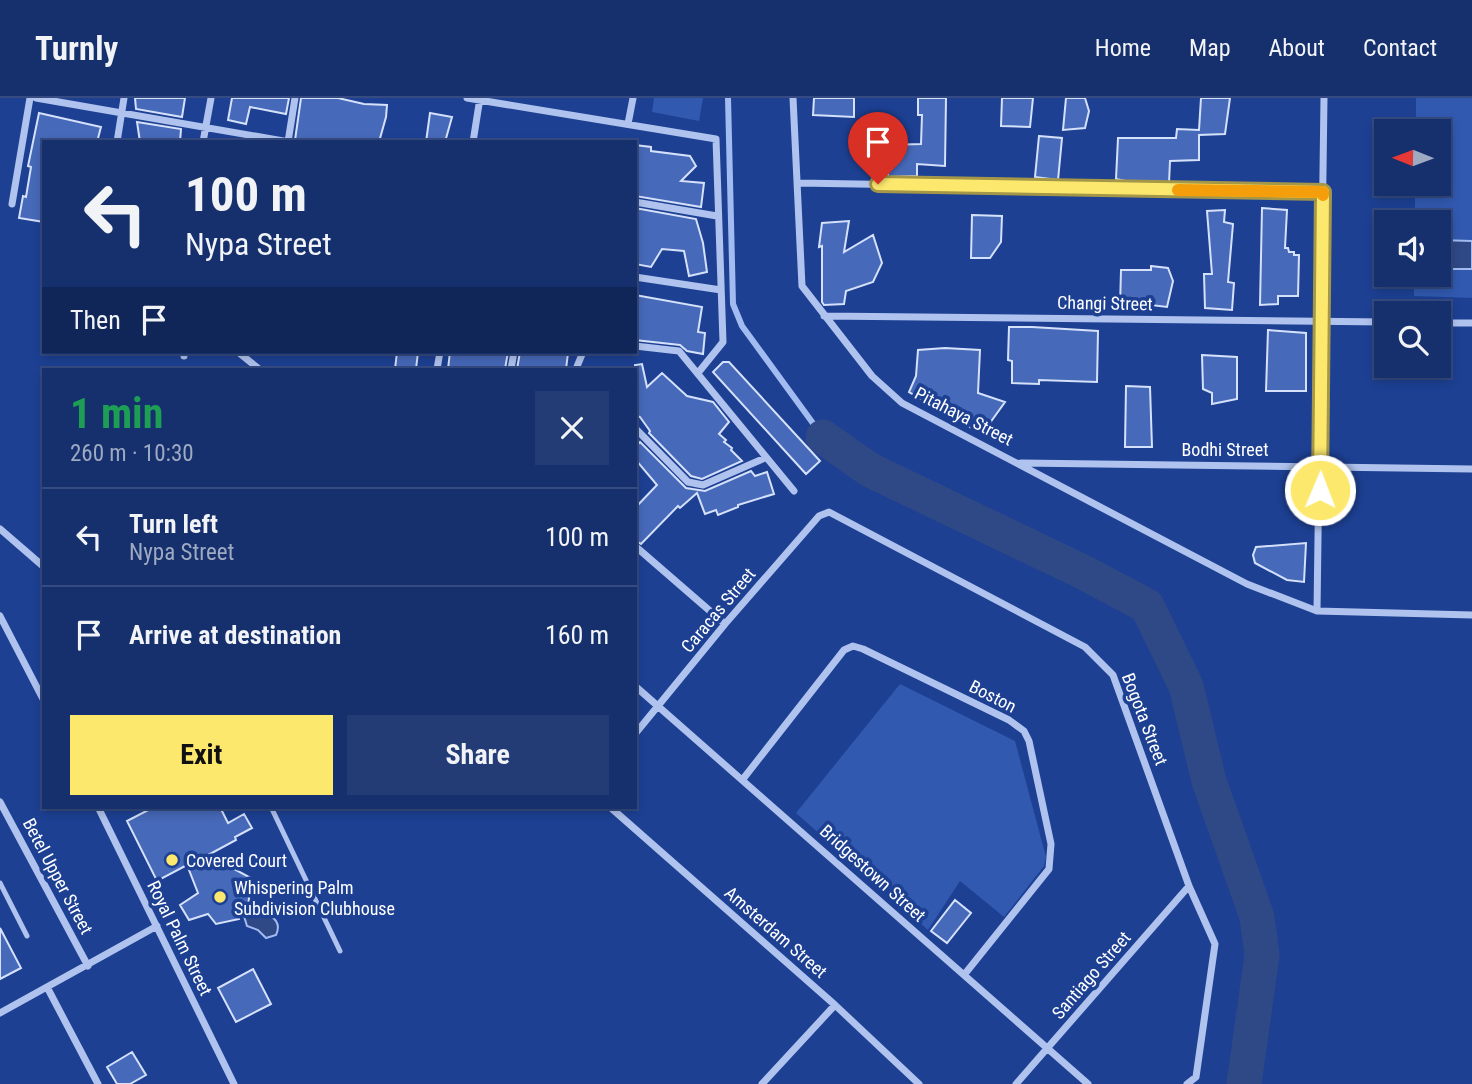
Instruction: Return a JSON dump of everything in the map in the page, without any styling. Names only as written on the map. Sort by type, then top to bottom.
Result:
[{"type":"street","points":[[12,204],[30,98]]},
{"type":"street","points":[[36,98],[277,140]]},
{"type":"street","points":[[117,140],[124,98]]},
{"type":"street","points":[[203,140],[211,98]]},
{"type":"street","points":[[288,140],[295,98]]},
{"type":"street","points":[[467,98],[716,139],[723,342],[698,373]]},
{"type":"street","points":[[628,124],[633,98]]},
{"type":"street","name":"Pitahaya Street","points":[[793,98],[802,286],[872,376],[902,403],[1247,584],[1317,611],[1472,615]]},
{"type":"street","points":[[1317,611],[1324,98]]},
{"type":"street","points":[[473,140],[480,99]]},
{"type":"street","points":[[798,183],[1323,192]]},
{"type":"street","points":[[637,202],[717,216]]},
{"type":"street","points":[[637,276],[720,290]]},
{"type":"street","name":"Changi Street","points":[[824,316],[1374,322]]},
{"type":"street","points":[[1451,323],[1472,323]]},
{"type":"street","points":[[637,346],[678,351],[794,491]]},
{"type":"street","points":[[240,354],[258,368]]},
{"type":"street","points":[[637,430],[688,482],[703,485],[765,458]]},
{"type":"street","name":"Bodhi Street","points":[[1020,463],[1472,469]]},
{"type":"street","name":"Caracas Street","points":[[637,731],[819,516],[829,512]]},
{"type":"street","name":"Bogota Street","points":[[829,512],[1085,647],[1113,675],[1189,886],[1215,944],[1196,1077],[1188,1084]]},
{"type":"street","points":[[0,529],[42,565]]},
{"type":"street","points":[[637,548],[725,624]]},
{"type":"street","points":[[0,616],[42,697]]},
{"type":"street","name":"Boston","points":[[743,779],[844,650],[853,646],[1009,720],[1024,731],[1029,741],[1051,844],[1049,869],[964,975]]},
{"type":"street","name":"Bridgestown Street","points":[[637,688],[1088,1084]]},
{"type":"street","name":"Betel Upper Street","points":[[0,802],[88,965]]},
{"type":"street","name":"Royal Palm Street","points":[[98,809],[234,1084]]},
{"type":"street","name":"Amsterdam Street","points":[[612,809],[835,1005],[919,1084]]},
{"type":"street","name":"Santiago Street","points":[[1016,1084],[1189,886]]},
{"type":"street","points":[[0,1013],[157,926]]},
{"type":"street","points":[[47,987],[98,1084]]},
{"type":"street","points":[[762,1084],[835,1005]]},
{"type":"lane","points":[[272,809],[340,951]]},
{"type":"lane","points":[[0,883],[27,936]]},
{"type":"shaded area","points":[[654,98],[703,98],[699,121],[652,112]]},
{"type":"shaded area","points":[[1416,98],[1472,98],[1472,298],[1414,296],[1414,287],[1451,287],[1451,210],[1415,210],[1415,196],[1451,196],[1451,119],[1416,119]]},
{"type":"shaded area","points":[[1451,240],[1472,241],[1472,269],[1451,269]]},
{"type":"shaded area","points":[[900,684],[1015,741],[1046,857],[1044,866],[1004,917],[960,881],[928,930],[796,813]]},
{"type":"shaded area","points":[[259,908],[277,922],[276,935],[266,938],[258,930],[247,926],[244,916],[246,912]]},
{"type":"building","points":[[135,98],[185,98],[182,117],[136,109]]},
{"type":"building","points":[[232,98],[289,98],[286,114],[250,107],[246,124],[228,120]]},
{"type":"building","points":[[301,98],[338,98],[364,104],[387,105],[380,140],[295,140]]},
{"type":"building","points":[[814,98],[854,98],[854,117],[813,115]]},
{"type":"building","points":[[918,98],[946,98],[945,166],[917,164],[917,176],[888,177],[887,145],[921,144],[922,115],[918,115]]},
{"type":"building","points":[[1002,98],[1033,98],[1030,127],[1001,126]]},
{"type":"building","points":[[1066,98],[1085,98],[1089,111],[1085,128],[1063,130]]},
{"type":"building","points":[[1201,98],[1230,98],[1225,134],[1199,135],[1199,160],[1170,161],[1169,183],[1135,183],[1116,179],[1118,138],[1176,138],[1177,129],[1199,130]]},
{"type":"building","points":[[39,113],[101,127],[98,140],[42,140],[42,222],[19,218],[23,196],[26,197],[31,167],[28,166]]},
{"type":"building","points":[[430,113],[452,117],[446,140],[426,140]]},
{"type":"building","points":[[137,122],[181,129],[180,140],[140,140]]},
{"type":"building","points":[[1039,136],[1062,138],[1058,180],[1035,177]]},
{"type":"building","points":[[637,145],[651,147],[651,151],[690,156],[696,166],[681,181],[704,183],[701,207],[637,196]]},
{"type":"building","points":[[637,208],[696,219],[707,272],[689,276],[684,251],[662,249],[651,267],[637,264]]},
{"type":"building","points":[[1262,208],[1287,210],[1285,248],[1294,252],[1294,255],[1299,255],[1298,296],[1278,296],[1278,304],[1260,305]]},
{"type":"building","points":[[1225,210],[1224,222],[1233,224],[1228,282],[1234,283],[1232,310],[1205,308],[1204,274],[1212,274],[1207,211]]},
{"type":"building","points":[[972,215],[1002,216],[1001,242],[990,258],[971,258]]},
{"type":"building","points":[[849,221],[844,252],[873,235],[882,263],[873,282],[846,291],[844,304],[824,305],[822,246],[819,247],[822,223]]},
{"type":"building","points":[[1151,266],[1168,268],[1173,281],[1167,307],[1151,305],[1120,308],[1121,270],[1151,270]]},
{"type":"building","points":[[637,295],[702,307],[698,332],[705,333],[703,354],[687,351],[680,345],[637,340]]},
{"type":"building","points":[[1009,327],[1098,331],[1097,382],[1039,380],[1039,384],[1012,383],[1012,361],[1008,360]]},
{"type":"building","points":[[1268,330],[1306,333],[1306,391],[1266,391]]},
{"type":"building","points":[[918,350],[980,350],[978,393],[1005,402],[982,434],[909,392],[916,376]]},
{"type":"building","points":[[397,354],[418,354],[416,368],[395,368]]},
{"type":"building","points":[[450,354],[508,354],[505,368],[448,368]]},
{"type":"building","points":[[520,354],[568,354],[566,368],[517,368]]},
{"type":"building","points":[[1202,355],[1237,357],[1237,399],[1212,404],[1212,393],[1203,389]]},
{"type":"building","points":[[723,362],[729,362],[820,461],[806,474],[713,372]]},
{"type":"building","points":[[642,364],[647,387],[662,373],[687,396],[713,402],[729,422],[719,434],[742,461],[702,479],[691,476],[649,433],[637,416],[635,365]]},
{"type":"building","points":[[1126,386],[1150,387],[1152,447],[1125,447]]},
{"type":"building","points":[[640,442],[686,488],[705,491],[751,471],[755,476],[767,472],[774,494],[738,505],[718,515],[716,510],[705,514],[697,493],[680,508],[678,506],[641,544],[637,541],[637,506],[657,485],[637,461],[637,445]]},
{"type":"building","points":[[1306,543],[1304,582],[1287,580],[1255,563],[1253,555],[1256,547]]},
{"type":"building","points":[[150,809],[221,809],[228,823],[244,814],[252,828],[208,855],[251,878],[248,908],[238,913],[239,919],[216,924],[208,914],[189,920],[180,905],[198,893],[187,865],[157,881],[127,821]]},
{"type":"building","points":[[955,900],[971,913],[947,943],[931,931]]},
{"type":"building","points":[[0,928],[21,968],[0,979]]},
{"type":"building","points":[[253,969],[271,1004],[236,1022],[218,988]]},
{"type":"building","points":[[132,1052],[146,1075],[130,1084],[117,1084],[107,1067]]},
{"type":"waterway","points":[[728,98],[733,304],[742,326],[823,437]]},
{"type":"waterway","points":[[823,437],[870,470],[1085,573],[1147,606],[1186,686],[1209,781],[1257,917],[1262,955],[1244,1084]]},
{"type":"slow traffic","points":[[1178,190],[1323,192],[1323,195]]},
{"type":"place","name":"Covered Court","points":[[172,860]]},
{"type":"place","name":"Whispering Palm Subdivision Clubhouse","points":[[220,897]]},
{"type":"route","points":[[878,184],[1323,192],[1320,490]]}]
